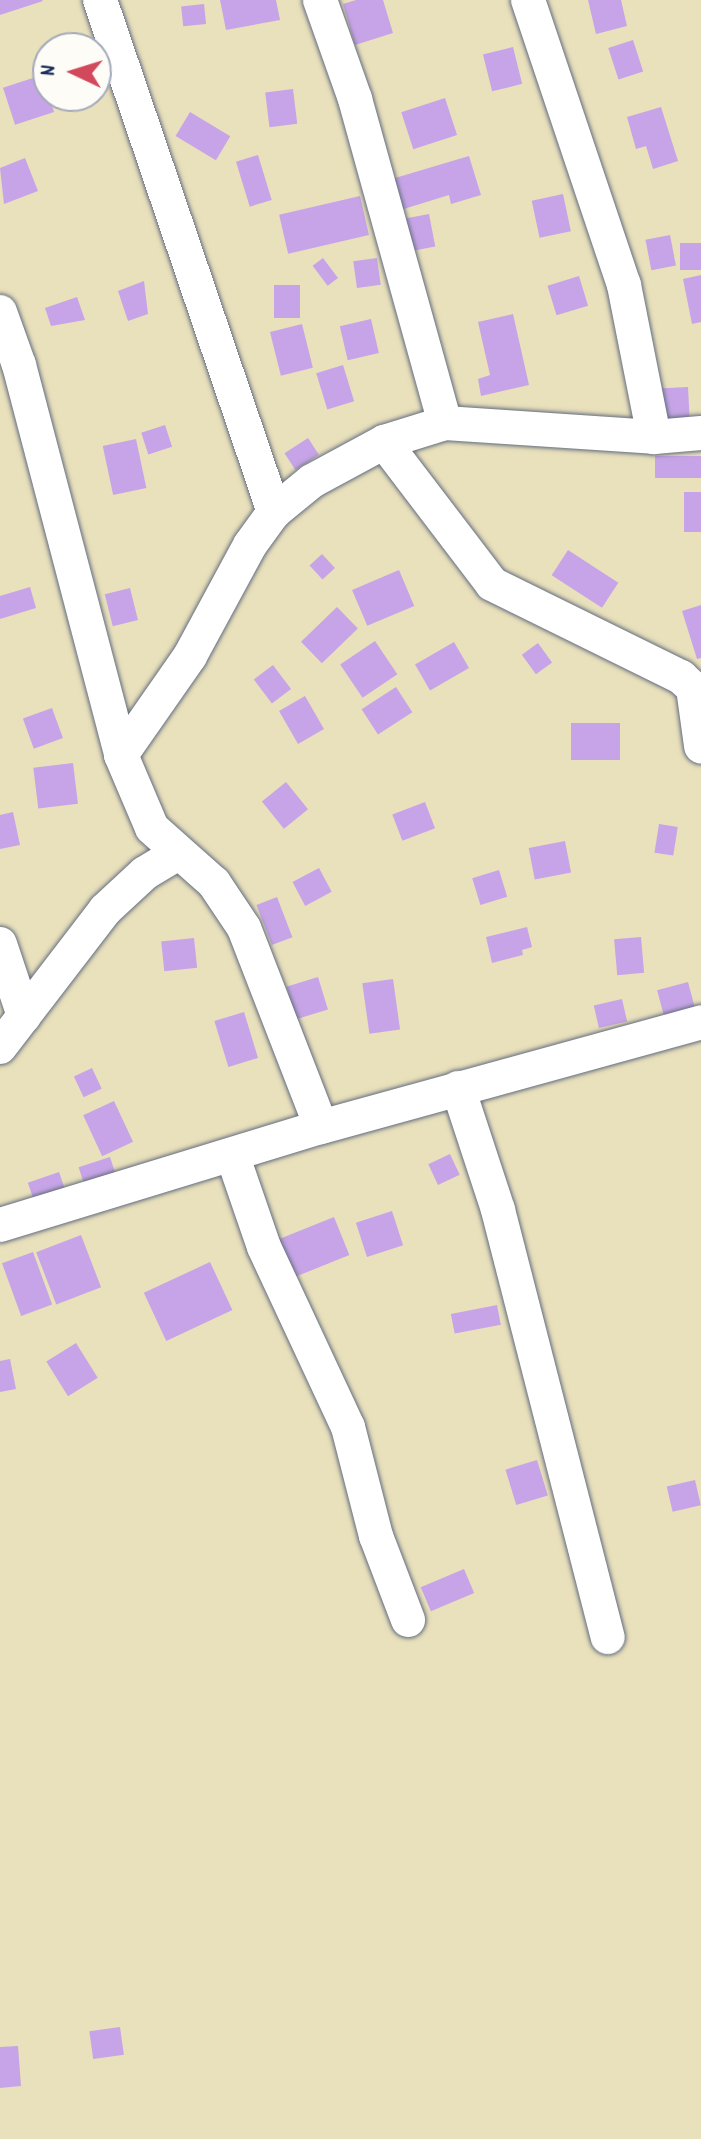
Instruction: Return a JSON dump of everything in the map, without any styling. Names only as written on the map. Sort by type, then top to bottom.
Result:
[{"type":"street","points":[[100,0],[274,512]]},
{"type":"street","points":[[320,0],[355,99],[445,423]]},
{"type":"street","points":[[528,0],[624,285],[654,437]]},
{"type":"street","points":[[0,312],[19,365],[121,755],[152,828],[177,854],[214,883],[244,928],[321,1127]]},
{"type":"street","points":[[121,755],[190,656],[274,512],[312,481],[384,442],[445,423],[654,437],[701,433]]},
{"type":"street","points":[[384,442],[492,584],[681,677],[693,688],[701,746]]},
{"type":"street","points":[[0,1047],[105,910],[145,873],[177,854]]},
{"type":"street","points":[[0,944],[24,1016]]},
{"type":"street","points":[[0,1225],[233,1157],[321,1127],[701,1022]]},
{"type":"street","points":[[458,1088],[498,1210],[608,1637]]},
{"type":"street","points":[[233,1157],[264,1247],[348,1427],[376,1536],[408,1620]]},
{"type":"building","points":[[0,0],[42,0],[43,1],[0,15]]},
{"type":"building","points":[[220,0],[276,0],[280,20],[226,30]]},
{"type":"building","points":[[356,0],[383,0],[393,33],[355,45],[343,4]]},
{"type":"building","points":[[588,0],[621,0],[627,26],[596,34]]},
{"type":"building","points":[[204,4],[206,24],[183,26],[181,6]]},
{"type":"building","points":[[633,40],[643,71],[618,79],[608,48]]},
{"type":"building","points":[[513,47],[522,84],[492,91],[483,54]]},
{"type":"building","points":[[32,78],[32,112],[54,112],[15,125],[3,88]]},
{"type":"building","points":[[293,89],[297,124],[269,127],[265,92]]},
{"type":"building","points":[[445,98],[457,135],[413,149],[401,112]]},
{"type":"building","points":[[661,107],[678,161],[653,169],[646,146],[636,149],[627,117]]},
{"type":"building","points":[[190,112],[230,136],[216,160],[176,136]]},
{"type":"building","points":[[258,155],[272,200],[250,207],[236,162]]},
{"type":"building","points":[[469,156],[481,195],[451,204],[449,195],[394,212],[385,181]]},
{"type":"building","points":[[25,158],[38,191],[4,204],[0,168]]},
{"type":"building","points":[[563,194],[571,231],[540,238],[532,201]]},
{"type":"building","points":[[360,196],[369,235],[288,254],[279,215]]},
{"type":"building","points":[[429,214],[435,246],[404,252],[398,220]]},
{"type":"building","points":[[670,235],[676,265],[651,270],[645,240]]},
{"type":"building","points":[[680,243],[701,243],[701,270],[680,270]]},
{"type":"building","points":[[323,258],[338,278],[328,286],[313,266]]},
{"type":"building","points":[[377,258],[381,285],[357,288],[353,261]]},
{"type":"building","points":[[701,275],[701,322],[692,324],[683,279]]},
{"type":"building","points":[[579,276],[588,306],[557,315],[547,286]]},
{"type":"building","points":[[144,281],[148,314],[128,321],[118,291]]},
{"type":"building","points":[[274,285],[300,285],[300,318],[274,318]]},
{"type":"building","points":[[77,297],[85,320],[51,326],[45,308]]},
{"type":"building","points":[[513,314],[529,385],[481,396],[478,379],[490,375],[478,322]]},
{"type":"building","points":[[371,319],[379,353],[348,360],[340,326]]},
{"type":"building","points":[[302,324],[313,368],[281,376],[270,332]]},
{"type":"building","points":[[343,365],[354,401],[327,410],[316,373]]},
{"type":"building","points":[[688,387],[690,421],[660,423],[658,389]]},
{"type":"building","points":[[165,425],[172,447],[148,455],[141,433]]},
{"type":"building","points":[[308,438],[319,455],[295,470],[285,453]]},
{"type":"building","points":[[136,439],[146,488],[113,495],[103,446]]},
{"type":"building","points":[[655,456],[701,456],[701,478],[655,478]]},
{"type":"building","points":[[684,492],[701,492],[701,532],[684,532]]},
{"type":"building","points":[[568,550],[618,583],[602,608],[552,575]]},
{"type":"building","points":[[322,554],[335,568],[323,579],[310,566]]},
{"type":"building","points":[[399,570],[414,606],[367,626],[352,590]]},
{"type":"building","points":[[30,587],[36,608],[0,619],[0,596]]},
{"type":"building","points":[[130,588],[138,620],[113,626],[105,594]]},
{"type":"building","points":[[701,605],[701,658],[697,659],[682,611]]},
{"type":"building","points":[[337,607],[358,629],[322,663],[301,642]]},
{"type":"building","points":[[375,641],[397,674],[363,698],[340,664]]},
{"type":"building","points":[[454,642],[469,668],[430,690],[415,664]]},
{"type":"building","points":[[538,643],[552,662],[536,674],[522,655]]},
{"type":"building","points":[[273,665],[291,689],[272,703],[254,679]]},
{"type":"building","points":[[396,687],[412,712],[378,734],[362,709]]},
{"type":"building","points":[[305,696],[324,729],[298,744],[279,711]]},
{"type":"building","points":[[52,708],[63,738],[34,749],[23,719]]},
{"type":"building","points":[[571,723],[620,723],[620,760],[571,760]]},
{"type":"building","points":[[73,763],[78,804],[38,809],[33,768]]},
{"type":"building","points":[[286,782],[308,809],[284,829],[262,802]]},
{"type":"building","points":[[425,802],[435,828],[402,841],[392,815]]},
{"type":"building","points":[[13,812],[20,845],[0,849],[0,815]]},
{"type":"building","points":[[659,824],[678,827],[673,856],[654,853]]},
{"type":"building","points":[[565,841],[571,872],[535,879],[529,848]]},
{"type":"building","points":[[319,868],[332,892],[305,906],[293,882]]},
{"type":"building","points":[[499,870],[507,897],[480,905],[472,878]]},
{"type":"building","points":[[277,897],[292,937],[272,945],[256,905]]},
{"type":"building","points":[[527,927],[532,947],[522,950],[523,955],[492,963],[486,937]]},
{"type":"building","points":[[641,937],[644,973],[617,975],[614,939]]},
{"type":"building","points":[[194,938],[197,968],[164,971],[161,941]]},
{"type":"building","points":[[318,977],[328,1010],[296,1019],[286,987]]},
{"type":"building","points":[[393,979],[400,1030],[369,1034],[362,983]]},
{"type":"building","points":[[688,982],[695,1009],[664,1017],[657,990]]},
{"type":"building","points":[[622,999],[627,1021],[599,1028],[594,1006]]},
{"type":"building","points":[[244,1012],[258,1058],[228,1067],[214,1021]]},
{"type":"building","points":[[92,1068],[102,1089],[84,1097],[74,1076]]},
{"type":"building","points":[[114,1101],[133,1142],[102,1156],[83,1115]]},
{"type":"building","points":[[450,1154],[460,1175],[438,1185],[428,1164]]},
{"type":"building","points":[[110,1157],[116,1176],[85,1186],[79,1167]]},
{"type":"building","points":[[59,1172],[66,1192],[35,1203],[28,1183]]},
{"type":"building","points":[[392,1211],[403,1245],[367,1257],[356,1223]]},
{"type":"building","points":[[334,1217],[349,1255],[293,1278],[277,1240]]},
{"type":"building","points":[[81,1235],[101,1287],[56,1304],[36,1252]]},
{"type":"building","points":[[33,1252],[52,1305],[21,1316],[2,1263]]},
{"type":"building","points":[[210,1262],[232,1310],[166,1341],[144,1293]]},
{"type":"building","points":[[497,1305],[501,1325],[455,1334],[451,1314]]},
{"type":"building","points":[[76,1343],[98,1378],[68,1396],[46,1362]]},
{"type":"building","points":[[10,1359],[16,1389],[0,1392],[0,1361]]},
{"type":"building","points":[[537,1460],[548,1495],[516,1505],[505,1470]]},
{"type":"building","points":[[695,1480],[701,1505],[673,1512],[667,1487]]},
{"type":"building","points":[[464,1569],[474,1593],[431,1611],[421,1587]]},
{"type":"building","points":[[120,2027],[124,2055],[93,2059],[89,2031]]},
{"type":"building","points":[[18,2046],[21,2086],[0,2088],[0,2047]]}]
